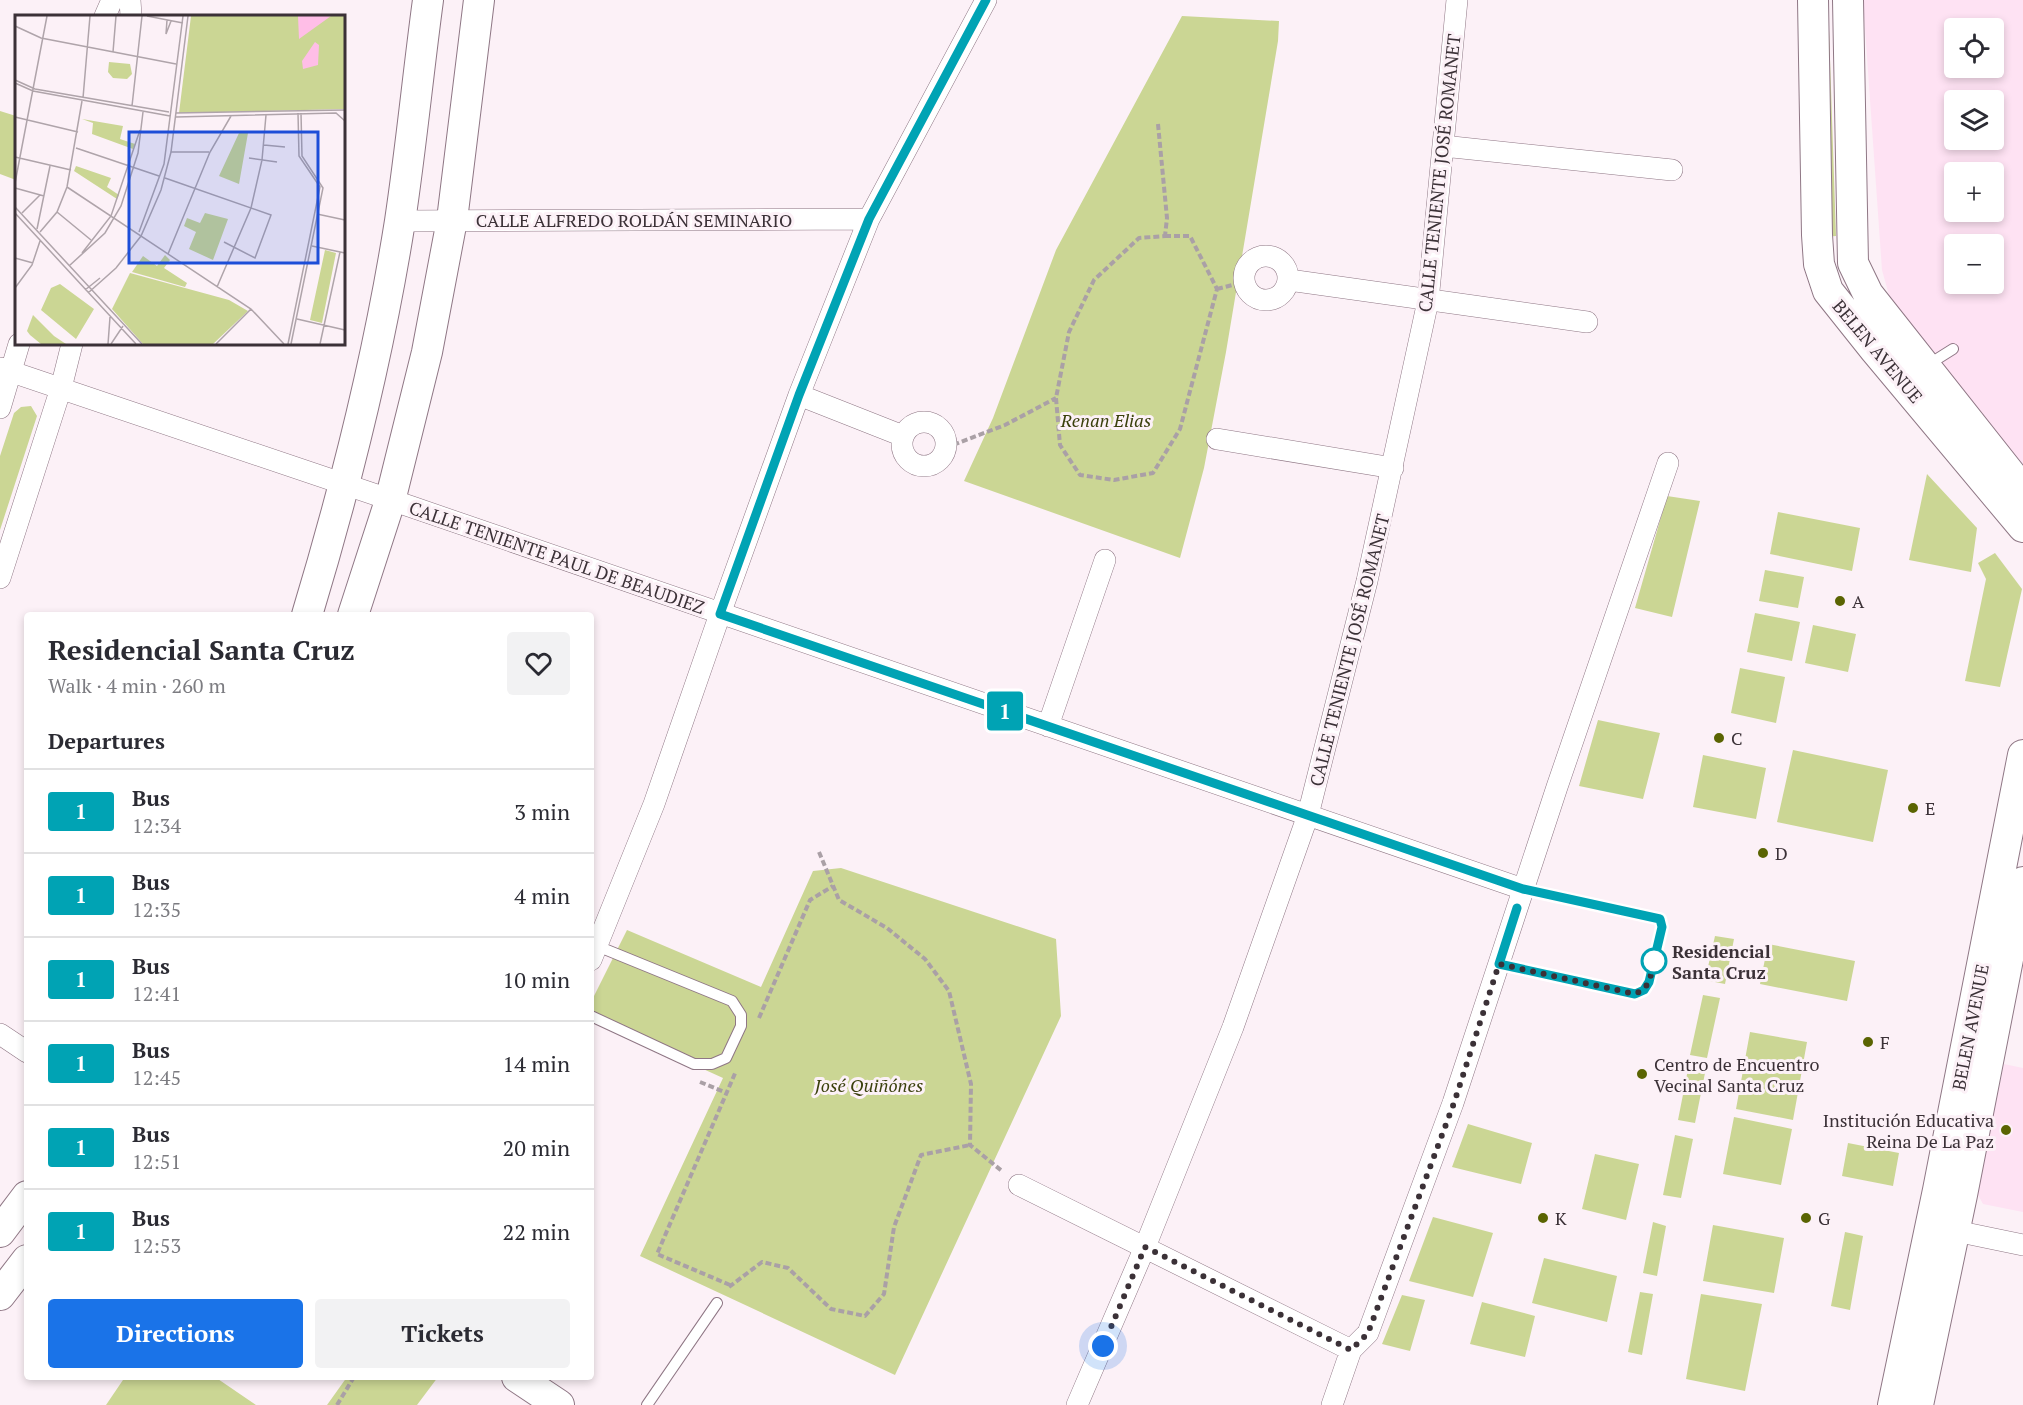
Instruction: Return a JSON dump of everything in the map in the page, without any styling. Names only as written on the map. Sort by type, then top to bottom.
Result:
[{"type":"street","points":[[105,15],[112,0]]},
{"type":"street","points":[[130,0],[131,15]]},
{"type":"street","points":[[308,612],[344,484],[377,345],[400,221],[428,0]]},
{"type":"street","points":[[354,612],[390,501],[427,352],[452,220],[479,0]]},
{"type":"street","points":[[594,953],[654,804],[799,395],[869,219],[986,0]]},
{"type":"street","name":"CALLE TENIENTE JOSÉ ROMANET","points":[[1077,1405],[1145,1247],[1233,1027],[1308,815],[1367,581],[1428,301],[1457,0]]},
{"type":"street","name":"BELEN AVENUE","points":[[1813,0],[1818,256],[1828,291],[2023,527]]},
{"type":"street","name":"BELEN AVENUE","points":[[1848,0],[1853,263],[1868,294],[2023,490]]},
{"type":"street","points":[[1443,147],[1672,170]]},
{"type":"street","name":"CALLE ALFREDO ROLDÁN SEMINARIO","points":[[400,221],[869,219]]},
{"type":"street","points":[[1818,256],[1853,254]]},
{"type":"street","points":[[1266,256],[1280,261],[1288,273],[1289,280],[1287,287],[1278,298],[1263,301],[1251,295],[1244,282],[1247,267],[1252,261],[1266,256]]},
{"type":"street","points":[[1289,280],[1587,322]]},
{"type":"street","points":[[0,408],[6,369],[18,345]]},
{"type":"street","points":[[0,578],[61,388],[72,345]]},
{"type":"street","name":"CALLE TENIENTE PAUL DE BEAUDIEZ","points":[[6,369],[1523,889]]},
{"type":"street","points":[[799,395],[903,436]]},
{"type":"street","points":[[926,422],[939,428],[946,441],[945,448],[938,461],[918,465],[911,462],[902,450],[903,436],[912,425],[926,422]]},
{"type":"street","points":[[1216,439],[1393,468]]},
{"type":"street","points":[[1332,1405],[1351,1350],[1368,1333],[1454,1103],[1523,889],[1668,464]]},
{"type":"street","points":[[1048,726],[1105,560]]},
{"type":"street","name":"BELEN AVENUE","points":[[1893,1405],[1942,1228],[2017,886],[2023,755]]},
{"type":"street","points":[[0,1034],[24,1050]]},
{"type":"street","points":[[1019,1185],[1351,1350]]},
{"type":"street","points":[[0,1232],[24,1200]]},
{"type":"street","points":[[1942,1228],[2023,1245]]},
{"type":"street","name":"BELEN AVENUE","points":[[1918,1405],[1942,1228]]},
{"type":"street","points":[[0,1295],[24,1264]]},
{"type":"street","points":[[522,1380],[559,1405]]},
{"type":"lane","points":[[1926,366],[1953,349]]},
{"type":"lane","points":[[1499,964],[1635,994],[1644,990],[1649,982],[1662,927],[1660,919],[1523,889]]},
{"type":"lane","points":[[594,953],[732,1001],[741,1015],[741,1026],[726,1058],[712,1064],[694,1064],[594,1017]]},
{"type":"lane","points":[[647,1405],[717,1303]]},
{"type":"path","points":[[1158,124],[1167,218],[1165,236]]},
{"type":"path","points":[[1190,236],[1216,289],[1180,429],[1153,473],[1113,480],[1080,475],[1060,446],[1056,398],[1069,332],[1094,280],[1138,238],[1190,236]]},
{"type":"path","points":[[1216,289],[1244,282]]},
{"type":"path","points":[[945,448],[1005,425],[1056,398]]},
{"type":"path","points":[[819,852],[839,900],[887,928],[925,959],[949,991],[971,1084],[970,1145]]},
{"type":"path","points":[[754,1029],[810,900],[833,885]]},
{"type":"path","points":[[730,1285],[657,1254],[741,1061]]},
{"type":"path","points":[[970,1145],[1019,1185]]},
{"type":"path","points":[[717,1303],[730,1285],[762,1262],[788,1268],[831,1309],[866,1316],[884,1294],[894,1227],[921,1155],[970,1145]]},
{"type":"path","points":[[337,1405],[352,1380]]},
{"type":"shaded area","points":[[1863,0],[2023,0],[2023,464],[1892,306],[1882,270]]},
{"type":"shaded area","name":"Institución Educativa Reina De La Paz","points":[[2004,1064],[2023,1068],[2023,1212],[1983,1204],[1977,1193]]},
{"type":"green space","points":[[1824,0],[1828,0],[1836,236],[1825,237]]},
{"type":"green space","name":"Renan Elias","points":[[1182,16],[1279,21],[1278,41],[1226,352],[1204,468],[1180,558],[964,481],[993,418],[1056,250]]},
{"type":"green space","points":[[0,111],[15,116],[15,180],[0,174]]},
{"type":"green space","points":[[31,406],[37,416],[0,530],[0,456],[14,413],[21,407]]},
{"type":"green space","points":[[1927,474],[1977,528],[1971,572],[1909,560]]},
{"type":"green space","points":[[1667,496],[1700,501],[1672,617],[1635,608]]},
{"type":"green space","points":[[1778,512],[1860,528],[1852,571],[1770,554]]},
{"type":"green space","points":[[1995,553],[2022,589],[2000,687],[1965,681],[1986,579],[1978,563]]},
{"type":"green space","points":[[1765,570],[1804,577],[1798,608],[1759,601]]},
{"type":"green space","points":[[1755,613],[1800,622],[1792,661],[1747,652]]},
{"type":"green space","points":[[1813,625],[1856,634],[1848,672],[1805,663]]},
{"type":"green space","points":[[1740,668],[1785,677],[1776,723],[1731,713]]},
{"type":"green space","points":[[1598,720],[1660,733],[1643,799],[1579,786]]},
{"type":"green space","points":[[1793,750],[1888,770],[1873,842],[1777,822]]},
{"type":"green space","points":[[1703,755],[1766,768],[1756,819],[1693,807]]},
{"type":"green space","name":"José Quiñónes","points":[[841,868],[1056,939],[1061,1016],[895,1375],[640,1256],[723,1078],[594,1019],[594,996],[627,930],[761,987],[813,871]]},
{"type":"green space","points":[[1715,936],[1734,939],[1725,984],[1705,980]]},
{"type":"green space","points":[[1768,944],[1855,961],[1847,1001],[1760,984]]},
{"type":"green space","points":[[1703,995],[1720,998],[1707,1058],[1690,1055]]},
{"type":"green space","points":[[1750,1032],[1807,1042],[1793,1120],[1736,1109]]},
{"type":"green space","points":[[1688,1069],[1705,1073],[1695,1123],[1678,1120]]},
{"type":"green space","points":[[1734,1117],[1792,1129],[1781,1185],[1723,1174]]},
{"type":"green space","points":[[1468,1124],[1532,1143],[1521,1184],[1452,1167]]},
{"type":"green space","points":[[1675,1135],[1693,1139],[1681,1198],[1663,1195]]},
{"type":"green space","points":[[1848,1143],[1899,1153],[1893,1186],[1842,1176]]},
{"type":"green space","points":[[1595,1154],[1639,1164],[1626,1220],[1582,1209]]},
{"type":"green space","points":[[1433,1217],[1493,1233],[1473,1297],[1409,1281]]},
{"type":"green space","points":[[1653,1222],[1666,1226],[1657,1276],[1643,1273]]},
{"type":"green space","points":[[1713,1225],[1784,1238],[1774,1293],[1703,1281]]},
{"type":"green space","points":[[1845,1232],[1863,1236],[1850,1310],[1831,1306]]},
{"type":"green space","points":[[1544,1258],[1617,1276],[1607,1322],[1532,1303]]},
{"type":"green space","points":[[1640,1292],[1653,1294],[1642,1355],[1628,1352]]},
{"type":"green space","points":[[1701,1294],[1762,1304],[1745,1391],[1686,1379]]},
{"type":"green space","points":[[1402,1295],[1425,1300],[1410,1351],[1382,1344]]},
{"type":"green space","points":[[1482,1302],[1535,1316],[1525,1357],[1470,1344]]},
{"type":"green space","points":[[123,1380],[219,1380],[256,1405],[106,1405]]},
{"type":"green space","points":[[345,1380],[436,1380],[417,1405],[327,1405]]},
{"type":"bus line","name":"1","points":[[986,0],[869,219],[799,395],[720,614],[1523,889],[1656,917],[1660,919],[1662,927],[1649,982],[1644,990],[1635,994],[1499,964],[1517,908]]},
{"type":"place","name":"A","points":[[1840,601]]},
{"type":"place","name":"C","points":[[1719,738]]},
{"type":"place","name":"E","points":[[1913,808]]},
{"type":"place","name":"D","points":[[1763,853]]},
{"type":"place","name":"Residencial Santa Cruz","points":[[1654,961]]},
{"type":"place","name":"F","points":[[1868,1042]]},
{"type":"place","name":"Centro de Encuentro Vecinal Santa Cruz","points":[[1642,1074]]},
{"type":"place","name":"Institución Educativa Reina De La Paz","points":[[2006,1130]]},
{"type":"place","name":"K","points":[[1543,1218]]},
{"type":"place","name":"G","points":[[1806,1218]]},
{"type":"route","points":[[1103,1346],[1145,1247],[1351,1350],[1368,1333],[1454,1103],[1499,964],[1635,994],[1644,990],[1649,982],[1654,961]]}]
